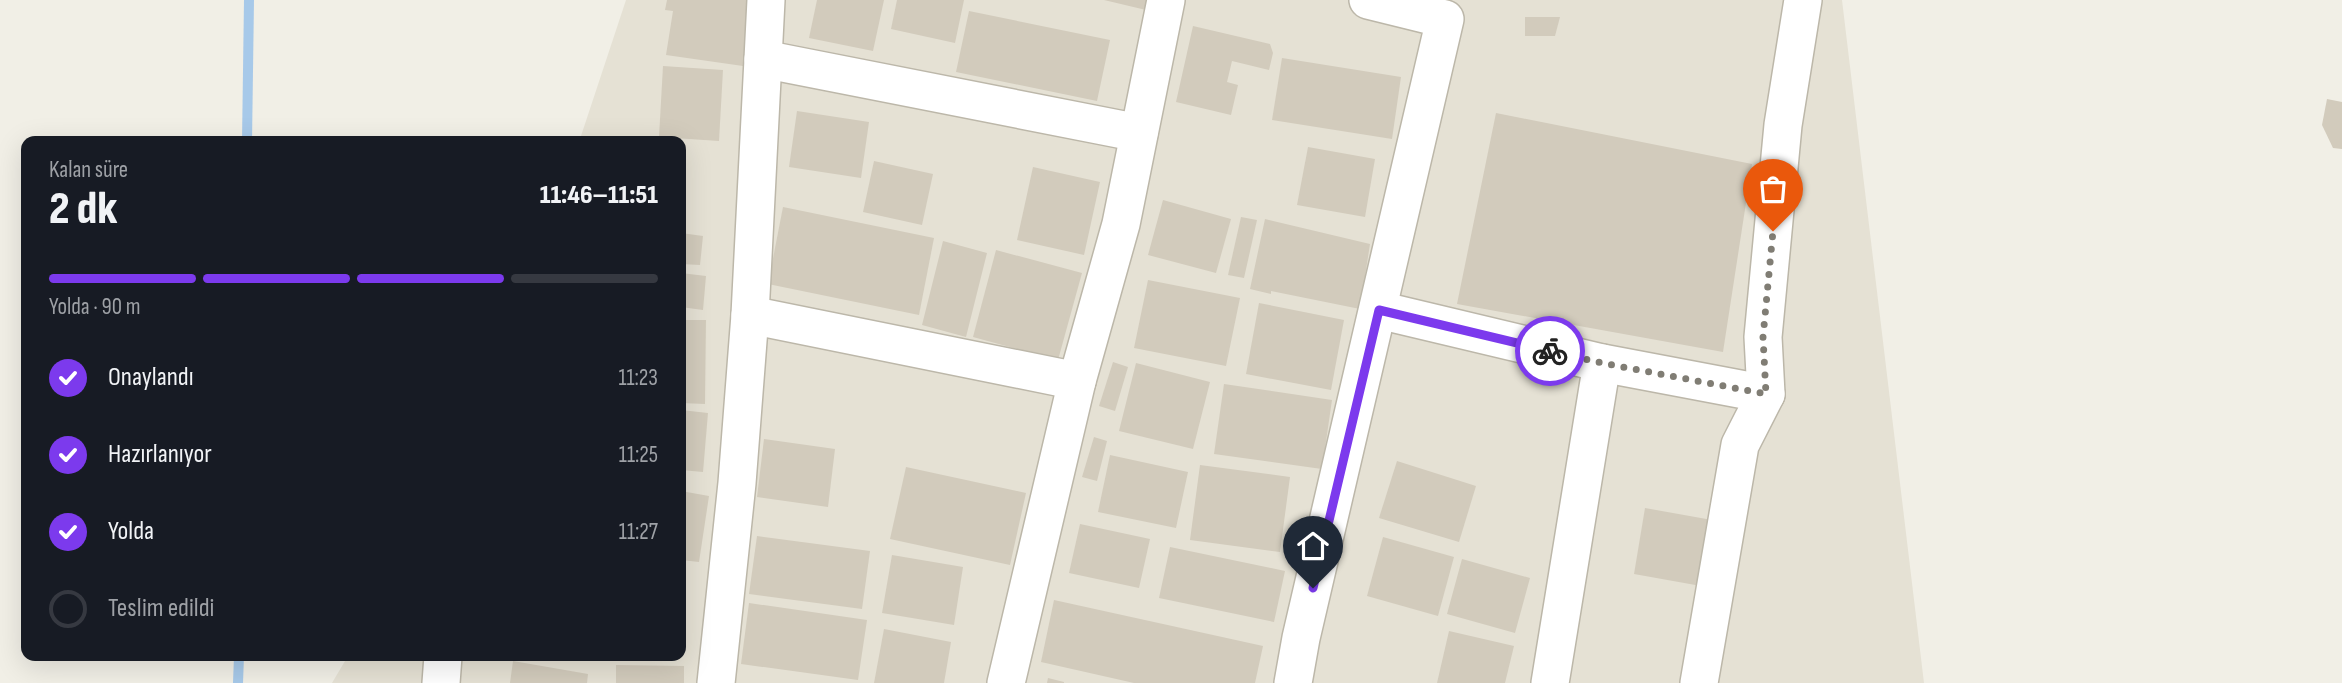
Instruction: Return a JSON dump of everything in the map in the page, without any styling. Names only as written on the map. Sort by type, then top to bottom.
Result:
[{"type":"street","points":[[716,683],[737,483],[750,315],[766,0]]},
{"type":"street","points":[[1006,683],[1077,381],[1121,224],[1166,0]]},
{"type":"street","points":[[1293,683],[1304,625],[1445,19],[1368,0]]},
{"type":"street","points":[[1699,683],[1740,445],[1766,394],[1763,337],[1783,125],[1803,0]]},
{"type":"street","points":[[763,59],[1139,133]]},
{"type":"street","points":[[1379,310],[1602,363],[1766,394]]},
{"type":"street","points":[[750,315],[1077,381]]},
{"type":"street","points":[[1550,683],[1602,363]]},
{"type":"street","points":[[441,683],[443,661]]},
{"type":"shaded area","points":[[626,0],[1842,0],[1924,683],[332,683],[345,661],[686,661],[686,136],[581,136]]},
{"type":"building","points":[[667,0],[756,0],[750,67],[666,55],[673,11],[665,10]]},
{"type":"building","points":[[817,0],[884,0],[873,51],[809,38]]},
{"type":"building","points":[[897,0],[964,0],[955,43],[891,29]]},
{"type":"building","points":[[1104,0],[1148,0],[1146,10]]},
{"type":"building","points":[[969,11],[1110,40],[1097,101],[956,72]]},
{"type":"building","points":[[1525,17],[1560,17],[1555,36],[1525,36]]},
{"type":"building","points":[[1193,26],[1270,44],[1273,53],[1269,70],[1232,61],[1227,82],[1238,85],[1231,115],[1176,102]]},
{"type":"building","points":[[1282,58],[1401,77],[1392,139],[1272,120]]},
{"type":"building","points":[[663,66],[723,70],[719,141],[686,139],[686,136],[659,136]]},
{"type":"building","points":[[2327,99],[2342,102],[2342,149],[2333,148],[2322,125]]},
{"type":"building","points":[[797,111],[869,122],[861,178],[789,167]]},
{"type":"building","points":[[1496,113],[1752,164],[1723,352],[1457,304]]},
{"type":"building","points":[[1308,147],[1375,159],[1365,217],[1297,205]]},
{"type":"building","points":[[874,161],[933,174],[922,225],[863,212]]},
{"type":"building","points":[[1033,167],[1100,182],[1084,255],[1017,240]]},
{"type":"building","points":[[1163,200],[1231,219],[1216,273],[1148,255]]},
{"type":"building","points":[[783,207],[934,238],[919,315],[768,284]]},
{"type":"building","points":[[1241,217],[1257,220],[1244,278],[1228,275]]},
{"type":"building","points":[[1265,219],[1370,244],[1360,309],[1250,289]]},
{"type":"building","points":[[686,234],[703,236],[700,265],[686,264]]},
{"type":"building","points":[[943,241],[987,253],[966,337],[922,325]]},
{"type":"building","points":[[996,250],[1082,273],[1058,360],[973,337]]},
{"type":"building","points":[[686,274],[706,276],[703,310],[686,308]]},
{"type":"building","points":[[1148,280],[1240,298],[1226,366],[1134,348]]},
{"type":"building","points":[[1259,303],[1344,320],[1331,390],[1246,374]]},
{"type":"building","points":[[686,320],[706,320],[705,404],[686,403]]},
{"type":"building","points":[[1113,362],[1128,367],[1115,411],[1099,406]]},
{"type":"building","points":[[1136,363],[1210,382],[1193,449],[1119,431]]},
{"type":"building","points":[[1224,384],[1332,400],[1322,469],[1214,454]]},
{"type":"building","points":[[686,411],[708,413],[703,472],[686,470]]},
{"type":"building","points":[[1094,437],[1107,441],[1097,481],[1082,477]]},
{"type":"building","points":[[764,439],[835,449],[828,507],[757,497]]},
{"type":"building","points":[[1110,455],[1188,472],[1176,528],[1098,512]]},
{"type":"building","points":[[1397,461],[1476,486],[1459,542],[1379,518]]},
{"type":"building","points":[[1200,465],[1290,477],[1280,552],[1190,540]]},
{"type":"building","points":[[906,467],[1026,493],[1010,565],[890,539]]},
{"type":"building","points":[[686,492],[709,496],[699,562],[686,561]]},
{"type":"building","points":[[1645,508],[1712,520],[1701,586],[1634,574]]},
{"type":"building","points":[[1080,524],[1150,539],[1139,588],[1069,573]]},
{"type":"building","points":[[757,536],[870,551],[862,609],[749,594]]},
{"type":"building","points":[[1383,537],[1454,557],[1438,616],[1367,596]]},
{"type":"building","points":[[1170,547],[1285,571],[1274,622],[1159,598]]},
{"type":"building","points":[[892,555],[963,567],[954,625],[882,613]]},
{"type":"building","points":[[1462,559],[1530,578],[1515,633],[1447,614]]},
{"type":"building","points":[[1054,600],[1263,646],[1255,683],[1134,683],[1041,662]]},
{"type":"building","points":[[749,603],[867,620],[858,680],[741,664]]},
{"type":"building","points":[[884,629],[951,642],[944,683],[874,683]]},
{"type":"building","points":[[1449,631],[1514,646],[1505,683],[1437,683]]},
{"type":"building","points":[[513,661],[588,674],[587,683],[510,683]]},
{"type":"building","points":[[616,665],[684,666],[684,683],[616,683]]},
{"type":"building","points":[[1048,678],[1064,682],[1064,683],[1047,683]]},
{"type":"waterway","points":[[247,136],[249,0]]},
{"type":"waterway","points":[[238,683],[239,661]]},
{"type":"way so far","points":[[1550,351],[1766,394],[1763,337],[1773,231]]},
{"type":"route","points":[[1313,588],[1379,310],[1550,351]]}]
